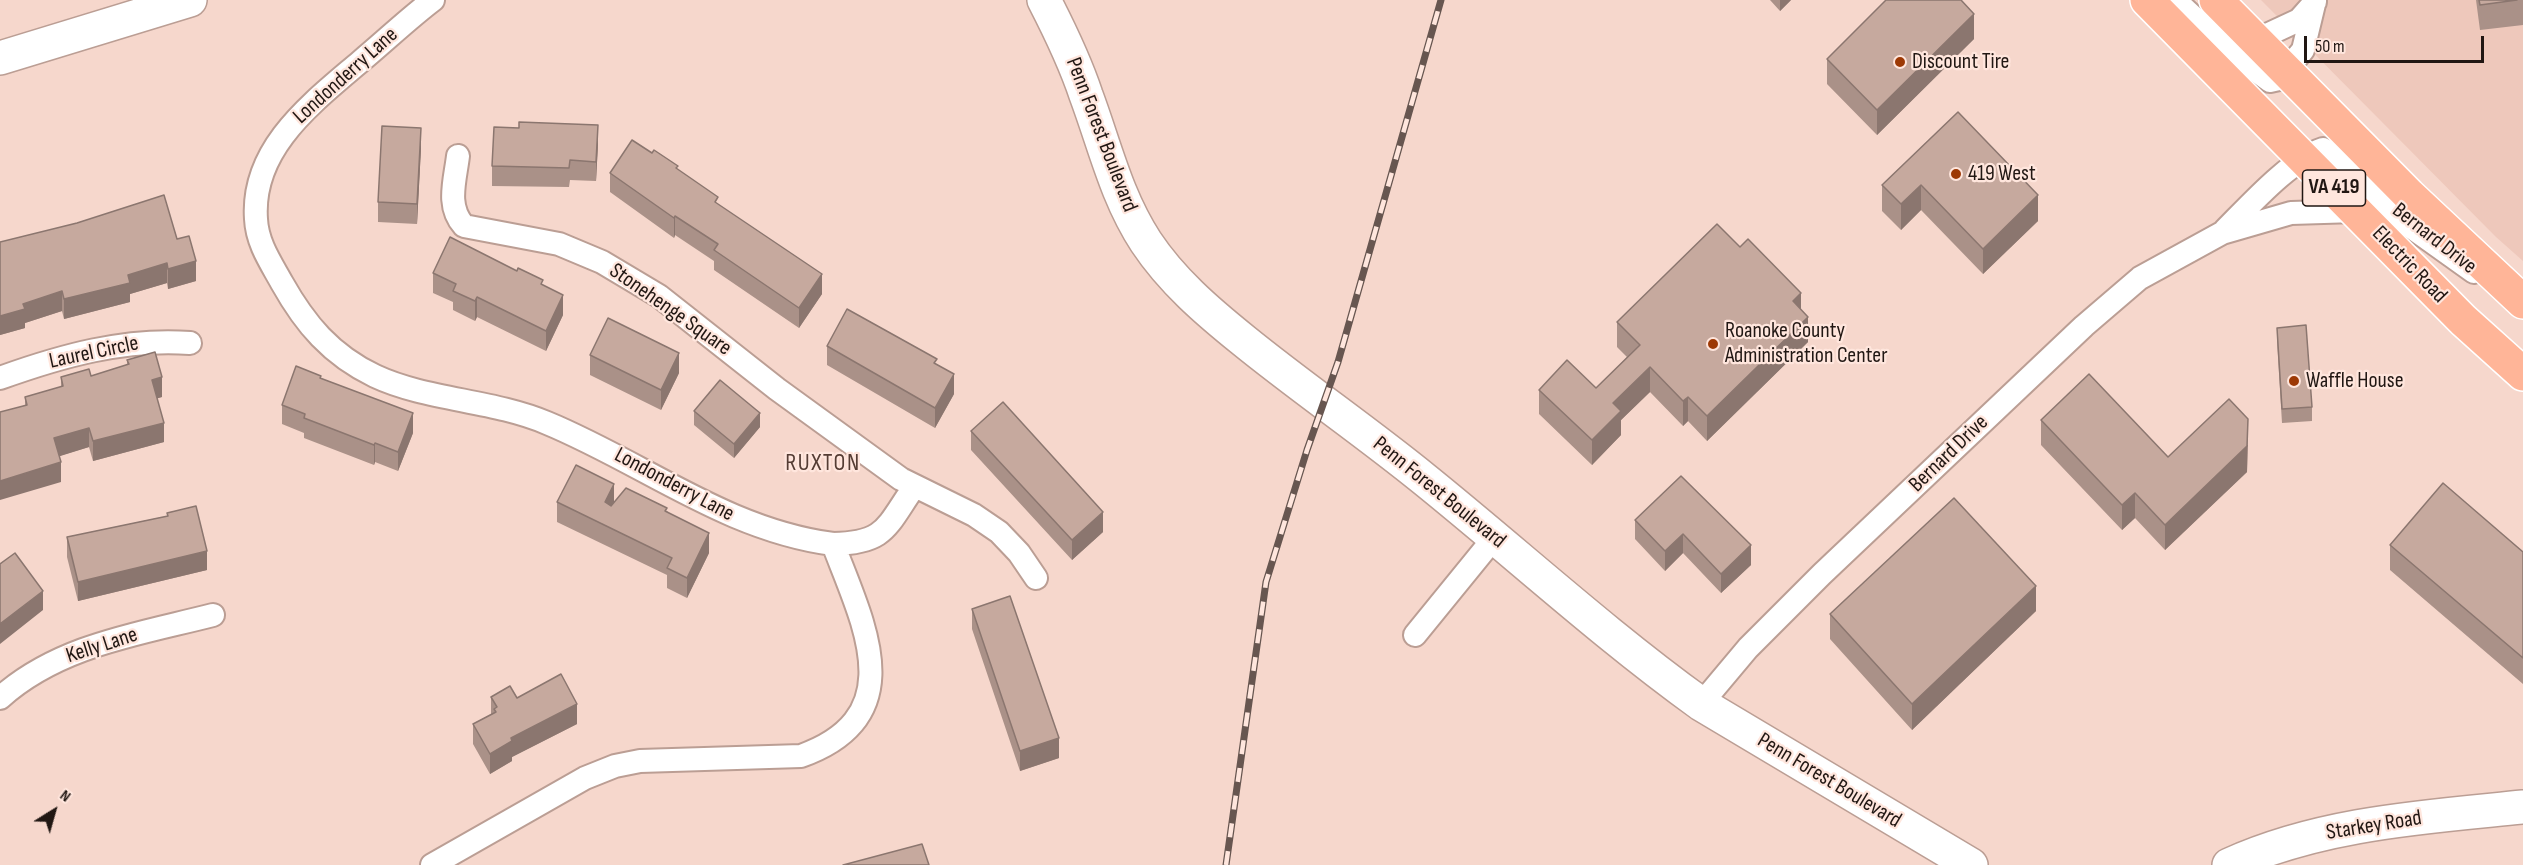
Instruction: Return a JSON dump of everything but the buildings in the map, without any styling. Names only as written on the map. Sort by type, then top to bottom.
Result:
[{"type":"main road","name":"Electric Road","points":[[2147,0],[2463,320],[2523,374]]},
{"type":"main road","name":"VA 419","points":[[2216,0],[2409,195],[2518,298]]},
{"type":"street","points":[[0,58],[190,0]]},
{"type":"street","name":"Londonderry Lane","points":[[433,0],[306,108],[282,136],[264,167],[256,191],[256,221],[261,245],[300,316],[320,340],[346,360],[376,377],[541,420],[593,442],[722,512],[759,528],[802,540],[833,544]]},
{"type":"street","name":"Penn Forest Boulevard","points":[[1044,0],[1083,86],[1111,173],[1125,205],[1146,242],[1173,277],[1203,308],[1286,375],[1424,479],[1599,626],[1701,704],[1971,865]]},
{"type":"street","points":[[2175,0],[2270,81],[2279,79],[2287,72],[2303,50],[2315,1]]},
{"type":"street","points":[[2256,40],[2299,20],[2315,1]]},
{"type":"street","name":"Bernard Drive","points":[[2222,233],[2272,183],[2305,159],[2324,149],[2332,152],[2418,232],[2469,269],[2518,298]]},
{"type":"street","name":"Stonehenge Square","points":[[458,156],[452,205],[456,217],[464,226],[559,244],[602,262],[658,296],[777,389],[914,487],[974,515],[999,532],[1020,553],[1036,578]]},
{"type":"street","name":"Bernard Drive","points":[[1701,704],[1748,648],[1822,574],[2084,326],[2140,278],[2222,233],[2291,213],[2356,211]]},
{"type":"street","name":"Laurel Circle","points":[[0,378],[32,367],[126,343],[162,341],[190,343]]},
{"type":"street","points":[[432,865],[585,778],[615,766],[640,761],[801,756],[825,747],[842,735],[858,714],[868,693],[872,670],[870,648],[865,630],[833,544],[861,544],[876,537],[914,487]]},
{"type":"street","points":[[1415,635],[1494,538]]},
{"type":"street","name":"Kelly Lane","points":[[0,698],[42,668],[77,651],[213,615]]},
{"type":"street","name":"Starkey Road","points":[[2229,865],[2298,840],[2367,824],[2523,807]]},
{"type":"shaded area","points":[[2261,0],[2523,0],[2523,261],[2496,237]]},
{"type":"railway","points":[[1226,865],[1266,582],[1307,450],[1338,362],[1441,0]]},
{"type":"place","name":"Discount Tire","points":[[1900,62]]},
{"type":"place","name":"419 West","points":[[1956,174]]},
{"type":"place","name":"Roanoke County Administration Center","points":[[1713,344]]},
{"type":"place","name":"Waffle House","points":[[2294,381]]},
{"type":"district","name":"RUXTON","points":[[823,464]]}]
